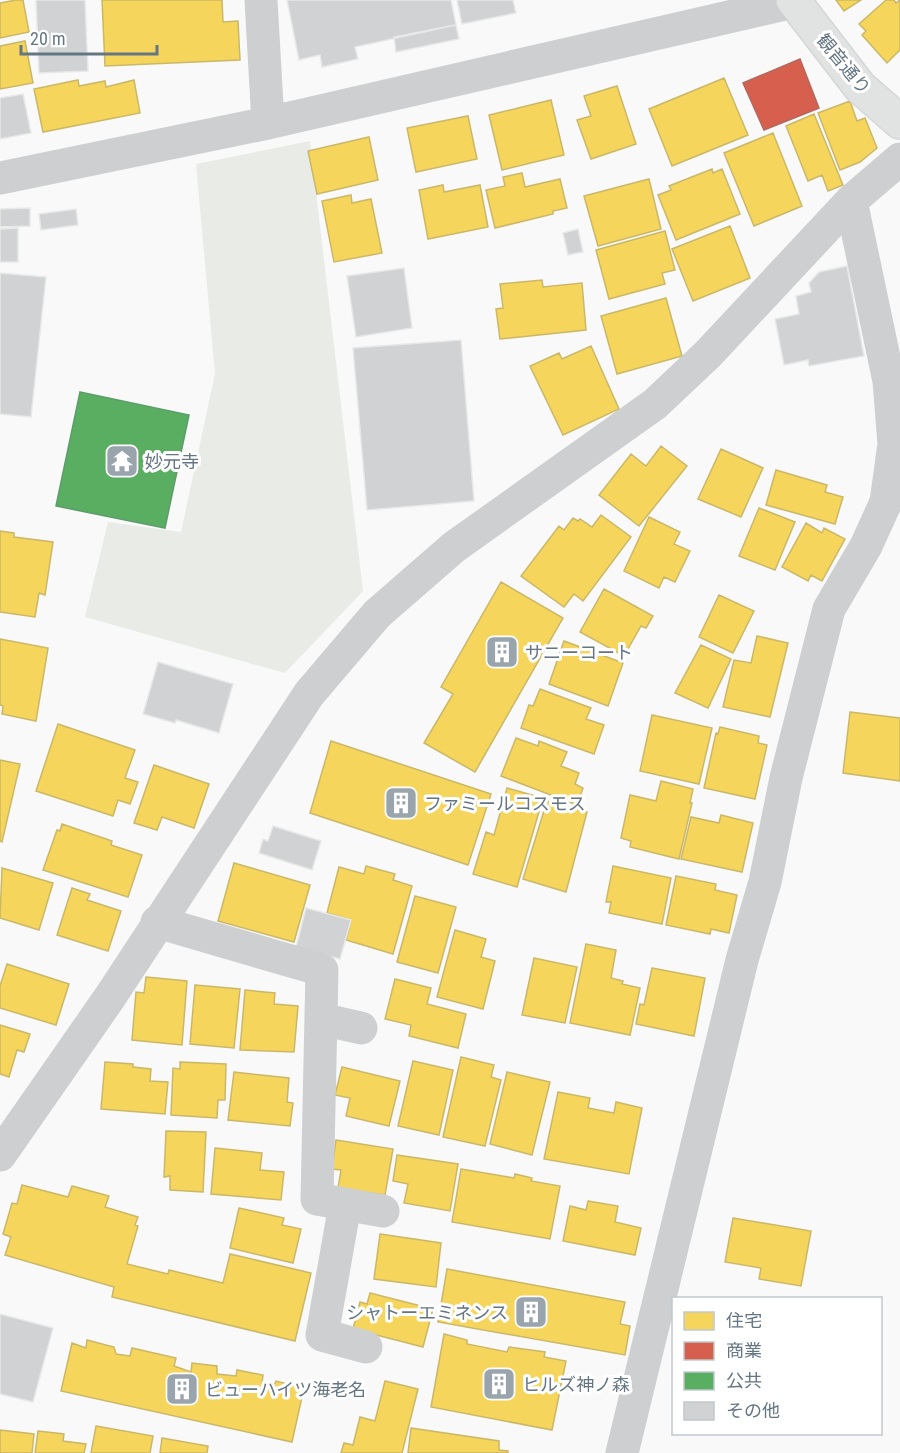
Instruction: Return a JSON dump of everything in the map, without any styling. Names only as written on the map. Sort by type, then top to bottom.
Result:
[{"type":"main road","name":"観音通り","points":[[794,1],[860,87],[900,122]]},
{"type":"street","points":[[261,0],[268,123]]},
{"type":"street","points":[[0,178],[268,123],[794,1]]},
{"type":"street","points":[[0,1155],[110,997],[157,922],[309,694],[377,614],[454,547],[655,404],[708,354],[851,201],[900,159]]},
{"type":"street","points":[[622,1453],[742,960],[765,882],[786,778],[829,609],[867,546],[886,502],[894,444],[889,381],[851,201]]},
{"type":"street","points":[[157,922],[322,970],[317,1199],[383,1211]]},
{"type":"street","points":[[321,1018],[361,1028]]},
{"type":"street","points":[[345,1205],[322,1335],[366,1347]]},
{"type":"shaded area","points":[[310,141],[363,591],[285,673],[85,617],[108,522],[181,532],[215,374],[196,164]]},
{"type":"building: 住宅","points":[[23,0],[29,32],[0,38],[0,3]]},
{"type":"building: 住宅","points":[[102,0],[222,0],[223,22],[238,21],[240,60],[105,66]]},
{"type":"building: 住宅","points":[[836,0],[861,0],[844,11]]},
{"type":"building: 住宅","points":[[886,0],[894,0],[896,3],[900,0],[900,50],[887,63],[862,35],[866,31],[859,24]]},
{"type":"building: 住宅","points":[[25,41],[33,83],[0,89],[0,46]]},
{"type":"building: 住宅","points":[[724,78],[748,135],[672,166],[649,109]]},
{"type":"building: 住宅","points":[[78,80],[79,86],[105,81],[106,87],[134,80],[140,113],[43,132],[34,89]]},
{"type":"building: 住宅","points":[[617,86],[636,144],[591,159],[577,120],[591,116],[584,96]]},
{"type":"building: 住宅","points":[[551,100],[564,155],[502,170],[489,115]]},
{"type":"building: 住宅","points":[[850,101],[857,121],[865,118],[877,148],[860,162],[840,170],[818,113]]},
{"type":"building: 住宅","points":[[814,114],[843,185],[828,191],[822,175],[808,181],[786,126]]},
{"type":"building: 住宅","points":[[468,116],[477,159],[416,172],[407,128]]},
{"type":"building: 住宅","points":[[773,133],[802,206],[754,226],[724,153]]},
{"type":"building: 住宅","points":[[369,137],[378,180],[317,194],[308,151]]},
{"type":"building: 住宅","points":[[712,169],[713,173],[722,169],[740,214],[676,240],[658,195],[671,190],[669,186]]},
{"type":"building: 住宅","points":[[522,173],[525,187],[560,179],[567,208],[553,211],[553,214],[495,228],[486,190],[505,186],[503,177]]},
{"type":"building: 住宅","points":[[649,179],[661,229],[598,246],[584,196]]},
{"type":"building: 住宅","points":[[443,185],[444,192],[480,185],[488,227],[428,239],[419,190]]},
{"type":"building: 住宅","points":[[351,195],[352,203],[371,199],[382,253],[334,262],[322,201]]},
{"type":"building: 住宅","points":[[730,226],[750,278],[693,301],[672,249]]},
{"type":"building: 住宅","points":[[665,231],[675,270],[662,273],[665,284],[609,299],[596,250]]},
{"type":"building: 住宅","points":[[542,280],[543,287],[582,283],[586,330],[500,339],[496,309],[503,308],[500,284]]},
{"type":"building: 住宅","points":[[666,298],[682,356],[617,374],[601,316]]},
{"type":"building: 住宅","points":[[591,346],[619,409],[563,435],[530,366],[559,353],[562,359]]},
{"type":"building: 住宅","points":[[661,446],[687,466],[639,526],[599,495],[631,454],[646,466]]},
{"type":"building: 住宅","points":[[721,449],[763,468],[741,517],[698,499]]},
{"type":"building: 住宅","points":[[776,470],[827,485],[825,492],[843,497],[835,524],[766,505]]},
{"type":"building: 住宅","points":[[759,508],[795,522],[775,570],[739,556]]},
{"type":"building: 住宅","points":[[601,515],[631,537],[583,601],[574,594],[564,607],[521,576],[559,526],[564,530],[573,518],[578,521],[580,519],[592,527]]},
{"type":"building: 住宅","points":[[649,517],[680,532],[674,544],[690,551],[675,582],[664,577],[659,588],[624,571]]},
{"type":"building: 住宅","points":[[806,523],[822,533],[824,528],[845,539],[822,581],[811,575],[808,581],[782,567]]},
{"type":"building: 住宅","points":[[0,531],[14,533],[14,537],[53,542],[45,595],[39,593],[35,617],[0,612]]},
{"type":"building: 住宅","name":"サニーコート","points":[[501,582],[563,618],[475,772],[424,743],[453,694],[441,687]]},
{"type":"building: 住宅","points":[[604,589],[653,616],[646,628],[641,626],[624,656],[580,632]]},
{"type":"building: 住宅","points":[[719,595],[754,611],[733,653],[699,637]]},
{"type":"building: 住宅","points":[[757,636],[788,643],[770,717],[723,707],[734,660],[751,663]]},
{"type":"building: 住宅","points":[[0,639],[48,648],[36,721],[2,714]]},
{"type":"building: 住宅","points":[[564,641],[623,663],[608,706],[549,684]]},
{"type":"building: 住宅","points":[[701,645],[731,659],[708,708],[675,693]]},
{"type":"building: 住宅","points":[[540,689],[591,708],[586,719],[604,725],[594,754],[521,728],[529,705],[533,706]]},
{"type":"building: 住宅","points":[[850,712],[900,718],[900,781],[843,773]]},
{"type":"building: 住宅","points":[[652,715],[712,728],[699,784],[640,771]]},
{"type":"building: 住宅","points":[[58,724],[135,750],[125,778],[138,782],[130,804],[118,800],[113,816],[36,791]]},
{"type":"building: 住宅","points":[[720,727],[759,736],[758,743],[767,745],[755,799],[704,788],[716,733],[718,734]]},
{"type":"building: 住宅","points":[[516,738],[538,746],[539,741],[567,752],[561,766],[579,773],[575,784],[583,788],[577,805],[501,776]]},
{"type":"building: 住宅","name":"ファミールコスモス","points":[[331,741],[491,794],[468,865],[310,813]]},
{"type":"building: 住宅","points":[[0,760],[20,764],[2,842],[0,841]]},
{"type":"building: 住宅","points":[[154,765],[209,784],[194,828],[162,817],[157,830],[134,823]]},
{"type":"building: 住宅","points":[[661,781],[693,789],[679,859],[630,847],[631,841],[621,838],[630,795],[656,801]]},
{"type":"building: 住宅","points":[[507,788],[543,798],[517,887],[473,874],[486,832],[494,835]]},
{"type":"building: 住宅","points":[[547,801],[587,812],[566,892],[523,879]]},
{"type":"building: 住宅","points":[[721,815],[753,823],[742,872],[681,859],[691,817],[719,823]]},
{"type":"building: 住宅","points":[[62,824],[112,841],[111,845],[142,855],[128,897],[43,870],[57,830],[60,831]]},
{"type":"building: 住宅","points":[[234,863],[310,885],[294,942],[218,921]]},
{"type":"building: 住宅","points":[[366,866],[395,874],[393,880],[412,886],[393,954],[346,940],[351,920],[327,913],[339,867],[364,874]]},
{"type":"building: 住宅","points":[[613,866],[671,878],[662,924],[609,913],[611,902],[606,902]]},
{"type":"building: 住宅","points":[[2,868],[53,883],[39,930],[0,918]]},
{"type":"building: 住宅","points":[[676,876],[716,884],[715,890],[737,895],[729,933],[711,929],[710,934],[666,925]]},
{"type":"building: 住宅","points":[[72,888],[90,894],[87,900],[121,911],[108,951],[57,935]]},
{"type":"building: 住宅","points":[[415,896],[456,907],[438,973],[397,962]]},
{"type":"building: 住宅","points":[[455,930],[486,939],[481,957],[495,961],[483,1009],[437,997]]},
{"type":"building: 住宅","points":[[586,944],[616,950],[611,978],[623,981],[622,984],[640,988],[630,1035],[570,1023]]},
{"type":"building: 住宅","points":[[534,958],[577,967],[565,1023],[522,1015]]},
{"type":"building: 住宅","points":[[7,964],[69,984],[56,1025],[0,1008],[0,986]]},
{"type":"building: 住宅","points":[[652,968],[705,978],[694,1036],[636,1024],[640,1004],[644,1005]]},
{"type":"building: 住宅","points":[[146,977],[187,981],[182,1045],[132,1040],[136,992],[144,993]]},
{"type":"building: 住宅","points":[[395,979],[431,988],[427,1004],[466,1014],[458,1048],[409,1036],[411,1025],[385,1019]]},
{"type":"building: 住宅","points":[[195,985],[240,989],[234,1048],[190,1044]]},
{"type":"building: 住宅","points":[[245,990],[275,993],[274,1004],[298,1006],[294,1052],[240,1050]]},
{"type":"building: 住宅","points":[[0,1025],[30,1034],[24,1052],[17,1050],[9,1077],[0,1074]]},
{"type":"building: 住宅","points":[[461,1057],[494,1065],[491,1077],[501,1080],[485,1146],[443,1137]]},
{"type":"building: 住宅","points":[[413,1061],[453,1070],[439,1135],[398,1126]]},
{"type":"building: 住宅","points":[[105,1062],[133,1064],[133,1067],[151,1069],[150,1081],[168,1082],[165,1114],[101,1109]]},
{"type":"building: 住宅","points":[[180,1062],[226,1064],[225,1100],[218,1100],[217,1118],[171,1115],[173,1068],[180,1069]]},
{"type":"building: 住宅","points":[[342,1067],[400,1081],[389,1126],[346,1116],[350,1098],[335,1095]]},
{"type":"building: 住宅","points":[[234,1072],[289,1078],[287,1102],[293,1103],[290,1126],[228,1120]]},
{"type":"building: 住宅","points":[[507,1072],[550,1082],[532,1155],[490,1144]]},
{"type":"building: 住宅","points":[[558,1092],[590,1098],[588,1108],[614,1113],[616,1102],[642,1108],[629,1174],[544,1159]]},
{"type":"building: 住宅","points":[[166,1131],[206,1132],[203,1192],[170,1190],[170,1176],[164,1177]]},
{"type":"building: 住宅","points":[[336,1140],[393,1149],[385,1195],[338,1188],[341,1170],[332,1169]]},
{"type":"building: 住宅","points":[[215,1148],[262,1153],[260,1170],[284,1172],[281,1200],[211,1194]]},
{"type":"building: 住宅","points":[[397,1155],[458,1164],[450,1211],[404,1203],[408,1184],[393,1181]]},
{"type":"building: 住宅","points":[[461,1169],[514,1178],[515,1174],[532,1178],[531,1181],[560,1186],[550,1239],[452,1222]]},
{"type":"building: 住宅","points":[[22,1185],[68,1197],[72,1186],[109,1196],[105,1207],[138,1217],[135,1225],[138,1226],[127,1264],[168,1274],[169,1270],[223,1283],[230,1254],[311,1273],[295,1341],[112,1297],[114,1287],[5,1255],[11,1237],[3,1234],[12,1203],[17,1204]]},
{"type":"building: 住宅","points":[[588,1201],[618,1206],[615,1222],[641,1228],[635,1255],[563,1241],[570,1206],[586,1210]]},
{"type":"building: 住宅","points":[[239,1208],[284,1218],[282,1225],[301,1229],[293,1263],[230,1248]]},
{"type":"building: 住宅","points":[[733,1218],[811,1231],[801,1286],[759,1279],[761,1268],[725,1262]]},
{"type":"building: 住宅","points":[[380,1234],[441,1243],[436,1287],[374,1279]]},
{"type":"building: 住宅","name":"シャトーエミネンス","points":[[447,1269],[625,1302],[620,1324],[630,1326],[625,1355],[438,1322]]},
{"type":"building: 住宅","points":[[370,1293],[433,1309],[423,1347],[353,1329],[360,1302],[367,1304]]},
{"type":"building: 住宅","name":"ヒルズ神ノ森","points":[[444,1334],[467,1340],[467,1344],[507,1352],[509,1347],[545,1352],[544,1357],[566,1361],[552,1430],[431,1407]]},
{"type":"building: 住宅","name":"ビューハイツ海老名","points":[[87,1340],[114,1347],[116,1354],[130,1356],[132,1348],[176,1358],[174,1366],[191,1372],[192,1363],[217,1366],[217,1374],[236,1376],[237,1370],[263,1375],[262,1383],[273,1387],[276,1381],[304,1388],[292,1442],[61,1391],[72,1343],[86,1348]]},
{"type":"building: 住宅","points":[[385,1381],[418,1389],[402,1453],[341,1453],[344,1443],[353,1445],[360,1417],[375,1421]]},
{"type":"building: 住宅","points":[[96,1426],[153,1436],[150,1453],[91,1453]]},
{"type":"building: 住宅","points":[[411,1428],[499,1441],[499,1450],[508,1451],[508,1453],[408,1453]]},
{"type":"building: 住宅","points":[[0,1430],[34,1434],[32,1453],[0,1453]]},
{"type":"building: 住宅","points":[[38,1431],[64,1434],[63,1441],[86,1444],[84,1453],[35,1453]]},
{"type":"building: 住宅","points":[[162,1438],[208,1446],[207,1453],[160,1453]]},
{"type":"building: 商業","points":[[800,59],[819,108],[764,130],[743,83]]},
{"type":"building: 公共","name":"妙元寺","points":[[80,392],[189,415],[165,528],[56,506]]},
{"type":"building: その他","points":[[36,0],[85,0],[88,71],[39,73]]},
{"type":"building: その他","points":[[287,0],[451,0],[456,25],[355,47],[358,59],[322,67],[320,55],[299,60]]},
{"type":"building: その他","points":[[457,0],[513,0],[516,13],[462,24]]},
{"type":"building: その他","points":[[456,25],[459,39],[396,52],[394,37]]},
{"type":"building: その他","points":[[23,94],[31,133],[0,139],[0,98]]},
{"type":"building: その他","points":[[30,208],[30,226],[0,227],[0,209]]},
{"type":"building: その他","points":[[76,209],[78,225],[41,230],[39,214]]},
{"type":"building: その他","points":[[18,228],[18,262],[0,262],[0,229]]},
{"type":"building: その他","points":[[578,229],[583,252],[568,255],[563,233]]},
{"type":"building: その他","points":[[847,266],[864,356],[809,366],[808,360],[784,365],[775,319],[799,314],[796,296],[811,292],[809,283],[819,272]]},
{"type":"building: その他","points":[[404,268],[412,328],[356,337],[347,276]]},
{"type":"building: その他","points":[[0,273],[46,277],[31,417],[0,414]]},
{"type":"building: その他","points":[[461,340],[474,501],[367,510],[353,348]]},
{"type":"building: その他","points":[[158,662],[233,684],[219,733],[176,720],[175,723],[143,714]]},
{"type":"building: その他","points":[[273,826],[321,841],[312,870],[259,853],[263,839],[268,841]]},
{"type":"building: その他","points":[[306,908],[351,920],[340,959],[296,947]]},
{"type":"building: その他","points":[[0,1314],[53,1328],[33,1402],[0,1394]]},
{"type":"place","name":"妙元寺","points":[[122,461]]},
{"type":"place","name":"サニーコート","points":[[502,652]]},
{"type":"place","name":"ファミールコスモス","points":[[401,803]]},
{"type":"place","name":"シャトーエミネンス","points":[[531,1312]]},
{"type":"place","name":"ヒルズ神ノ森","points":[[499,1384]]},
{"type":"place","name":"ビューハイツ海老名","points":[[182,1389]]}]
